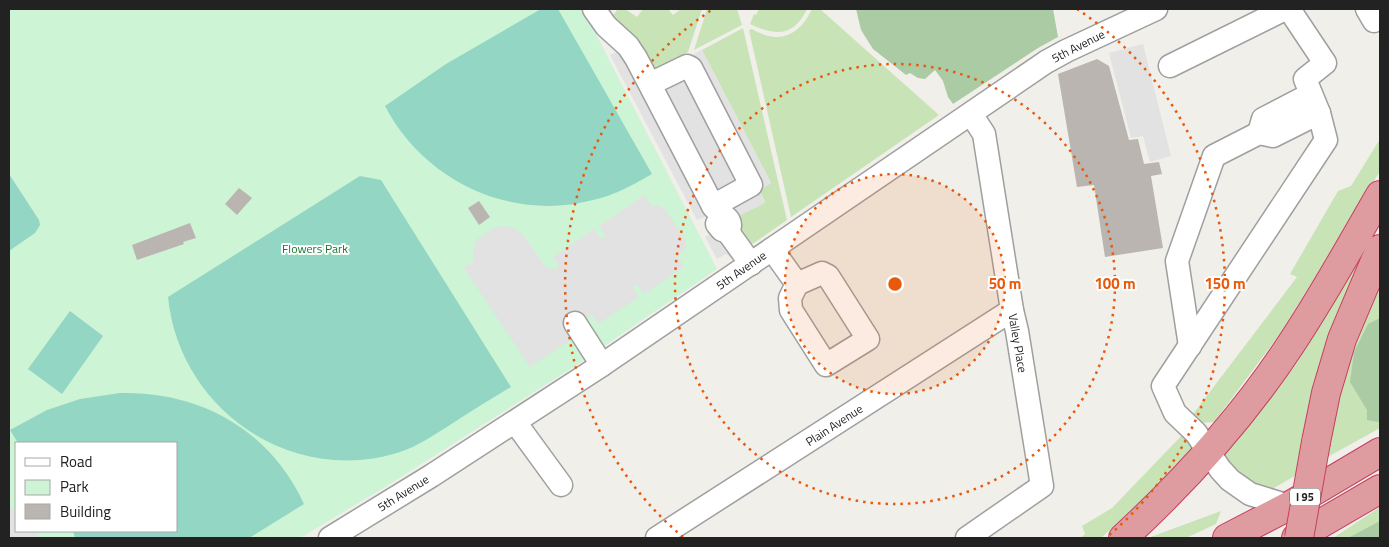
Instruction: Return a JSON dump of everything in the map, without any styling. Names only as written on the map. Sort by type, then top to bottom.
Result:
[{"type":"highway","points":[[1123,538],[1163,500],[1208,452],[1265,382],[1332,279],[1380,195]]},
{"type":"highway","points":[[1297,538],[1326,393],[1342,339],[1380,249]]},
{"type":"highway","name":"I 95","points":[[1227,538],[1289,506],[1380,452]]},
{"type":"highway","name":"I 95","points":[[1297,538],[1380,489]]},
{"type":"street","points":[[594,9],[606,26],[628,46],[650,84],[714,208],[724,214],[730,223],[728,232],[750,264]]},
{"type":"street","name":"5th Avenue","points":[[330,538],[355,532],[1026,75],[1066,51],[1156,9]]},
{"type":"street","points":[[1170,66],[1285,9]]},
{"type":"street","points":[[1289,9],[1325,63],[1305,79],[1315,103],[1326,140],[1163,386],[1175,413],[1196,433],[1220,469],[1239,488],[1250,494],[1289,506]]},
{"type":"street","points":[[650,84],[687,66],[691,68],[752,186],[714,208]]},
{"type":"street","points":[[1190,346],[1177,261],[1214,156],[1259,133],[1263,119],[1315,103]]},
{"type":"street","name":"Valley Place","points":[[967,538],[1042,486],[984,134],[971,114]]},
{"type":"street","points":[[772,249],[797,284]]},
{"type":"street","name":"Plain Avenue","points":[[656,538],[1012,310]]},
{"type":"street","points":[[575,323],[602,365]]},
{"type":"street","points":[[515,422],[561,485]]},
{"type":"green space","name":"Flowers Park","points":[[9,9],[583,9],[717,269],[575,366],[385,487],[300,538],[9,538]]},
{"type":"green space","points":[[541,9],[558,9],[652,174],[631,186],[593,200],[562,205],[531,205],[501,200],[473,189],[446,175],[422,155],[402,132],[385,106],[446,64]]},
{"type":"green space","points":[[618,9],[625,9],[637,17],[643,9],[668,9],[673,15],[681,9],[702,9],[688,52],[654,71],[610,19]]},
{"type":"green space","points":[[707,9],[737,9],[742,25],[694,50]]},
{"type":"green space","points":[[759,9],[807,9],[796,25],[783,32],[776,32],[750,24],[754,14],[756,15]]},
{"type":"green space","points":[[812,9],[820,9],[939,115],[791,217],[749,30],[752,29],[771,36],[787,35],[801,26]]},
{"type":"green space","points":[[856,9],[1053,9],[1058,37],[953,104],[948,97],[943,81],[935,70],[925,79],[918,78],[910,73],[906,75],[873,49],[861,30]]},
{"type":"green space","points":[[743,28],[787,220],[750,244],[729,216],[765,202],[759,190],[771,183],[702,50]]},
{"type":"green space","points":[[1380,139],[1380,171],[1282,331],[1214,422],[1200,423],[1190,418],[1297,277],[1290,274],[1338,191],[1351,186]]},
{"type":"green space","points":[[9,174],[39,220],[40,225],[35,233],[9,251]]},
{"type":"green space","points":[[360,176],[381,180],[511,387],[407,450],[359,460],[319,458],[282,448],[247,430],[218,404],[194,373],[177,337],[168,297]]},
{"type":"green space","points":[[1350,261],[1359,266],[1310,399],[1300,473],[1272,489],[1252,487],[1224,461],[1223,448]]},
{"type":"green space","points":[[1380,274],[1380,428],[1324,459],[1342,369]]},
{"type":"green space","points":[[70,311],[103,336],[62,394],[28,369]]},
{"type":"green space","points":[[1380,318],[1380,420],[1378,422],[1367,420],[1367,410],[1350,382],[1354,352],[1368,324]]},
{"type":"green space","points":[[120,393],[149,394],[178,399],[204,408],[229,420],[252,436],[272,455],[290,478],[304,504],[249,538],[75,538],[73,532],[178,532],[178,442],[17,442],[10,430],[47,410],[80,399]]},
{"type":"green space","points":[[1187,430],[1193,449],[1165,479],[1101,538],[1080,538],[1085,534],[1082,526],[1112,508]]},
{"type":"green space","points":[[1380,507],[1380,538],[1333,538]]},
{"type":"green space","points":[[1221,511],[1216,524],[1186,538],[1148,538]]},
{"type":"green space","points":[[1380,521],[1380,538],[1348,538]]},
{"type":"shaded area","points":[[1143,44],[1171,156],[1150,162],[1143,136],[1131,138],[1109,53]]},
{"type":"shaded area","points":[[621,50],[653,71],[660,71],[702,50],[771,183],[759,191],[765,203],[737,217],[727,212],[750,244],[731,258],[726,254],[717,259],[705,237],[715,231],[707,216],[697,220],[610,55]]},
{"type":"shaded area","points":[[644,195],[651,205],[658,205],[664,208],[685,239],[686,248],[678,256],[684,267],[644,294],[637,285],[634,285],[633,288],[639,297],[598,324],[590,315],[586,321],[587,329],[530,367],[464,268],[473,261],[473,250],[477,239],[494,228],[504,226],[514,228],[523,234],[544,265],[556,269],[559,266],[553,257],[594,229],[600,238],[604,238],[605,235],[599,226]]},
{"type":"shaded area","points":[[9,505],[15,512],[15,532],[37,532],[40,538],[9,538]]},
{"type":"building","points":[[1097,59],[1109,66],[1129,140],[1138,139],[1144,164],[1159,162],[1162,174],[1151,176],[1163,248],[1105,257],[1094,185],[1077,187],[1058,74]]},
{"type":"building","points":[[239,188],[252,198],[237,215],[225,204]]},
{"type":"building","points":[[479,201],[490,217],[479,225],[468,208]]},
{"type":"building","points":[[190,223],[196,238],[137,260],[132,245]]}]
